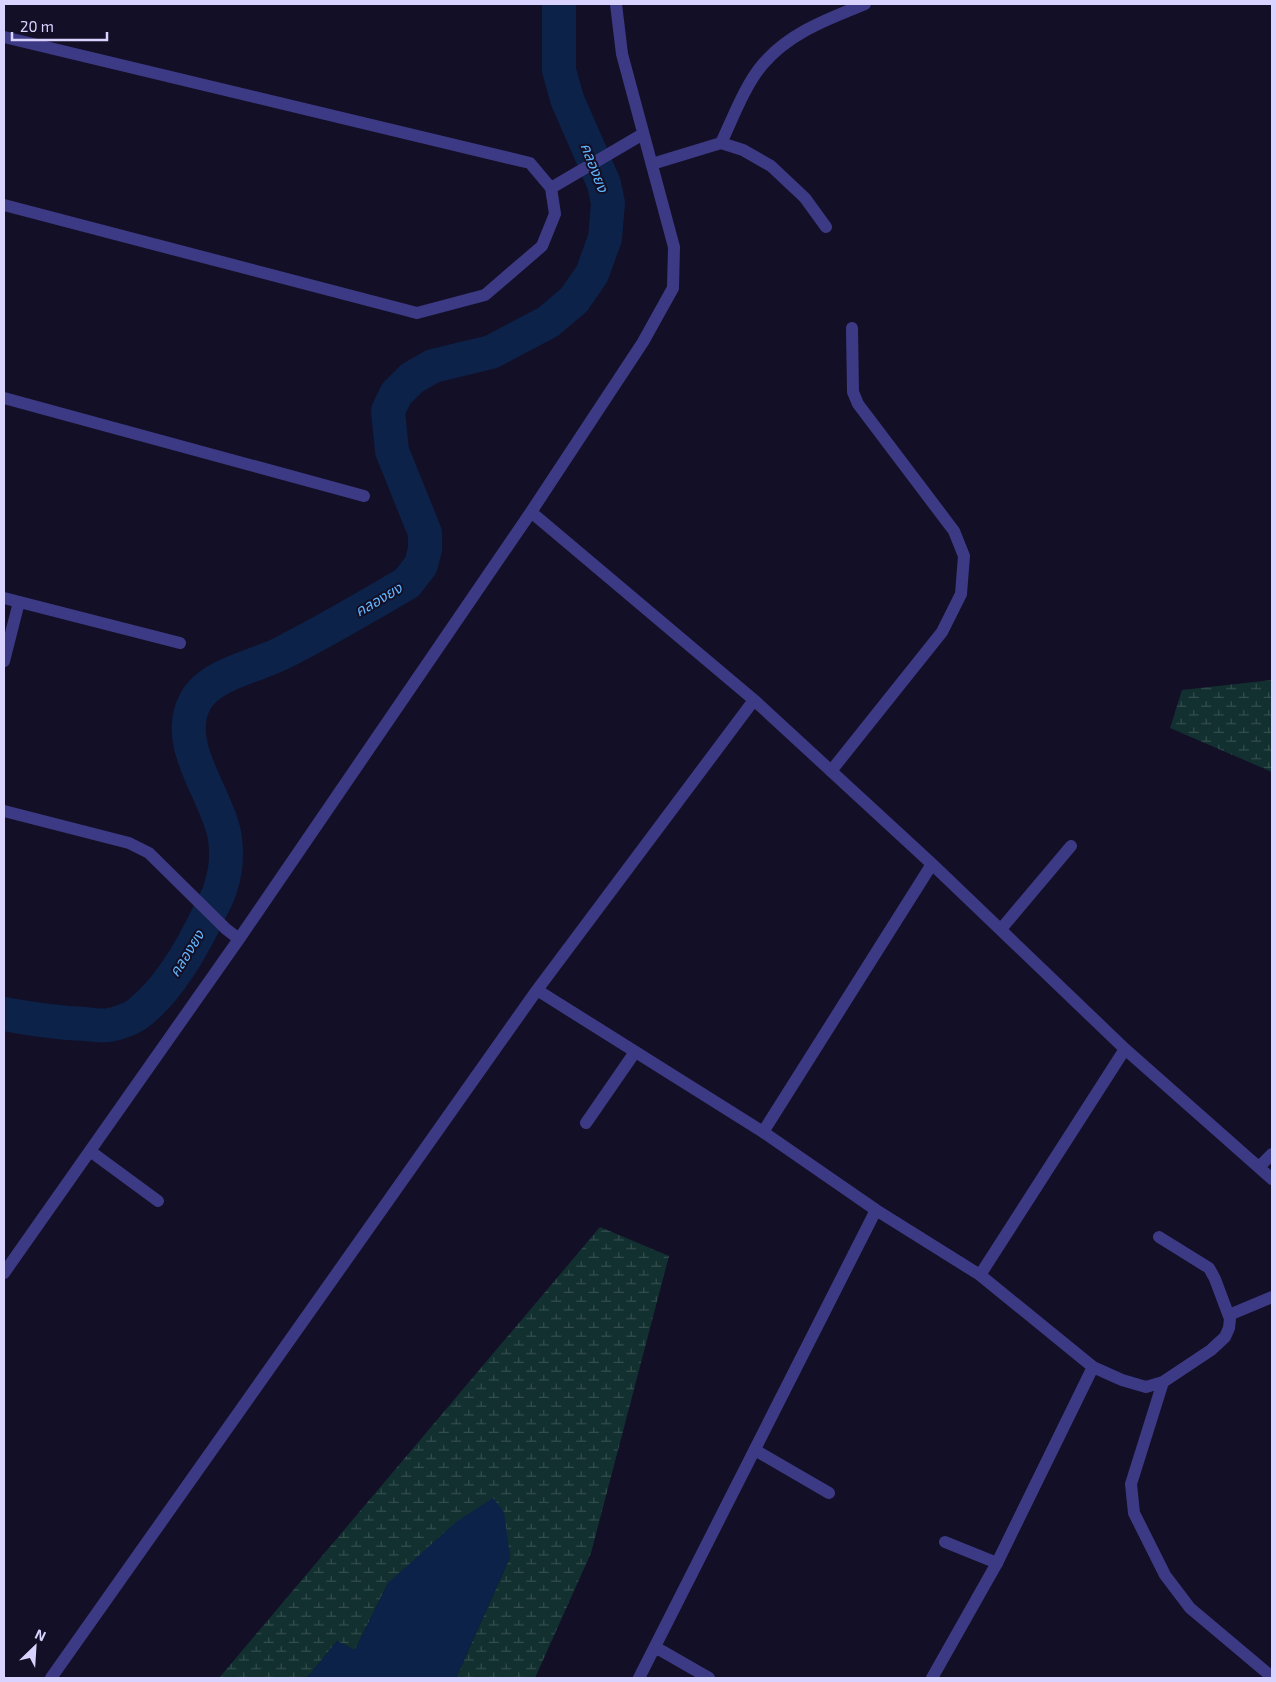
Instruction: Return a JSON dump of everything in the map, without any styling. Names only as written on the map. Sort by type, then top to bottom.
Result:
[{"type":"street","points":[[4,1273],[240,939],[530,512],[643,342],[673,288],[674,246],[622,54],[616,4]]},
{"type":"street","points":[[721,143],[747,90],[762,65],[784,43],[821,21],[865,4]]},
{"type":"street","points":[[4,37],[530,163],[551,188],[554,214],[542,246],[485,295],[417,312],[4,205]]},
{"type":"street","points":[[551,188],[643,134]]},
{"type":"street","points":[[652,164],[721,143],[743,150],[771,166],[805,198],[826,226]]},
{"type":"street","points":[[831,771],[942,632],[961,594],[964,556],[954,531],[858,404],[853,392],[852,328]]},
{"type":"street","points":[[4,398],[364,496]]},
{"type":"street","points":[[530,512],[754,700],[932,864],[1125,1049],[1260,1166],[1272,1179]]},
{"type":"street","points":[[4,598],[180,643]]},
{"type":"street","points":[[4,661],[19,602]]},
{"type":"street","points":[[51,1678],[537,990],[754,700]]},
{"type":"street","points":[[4,811],[129,843],[149,852],[226,929],[240,939]]},
{"type":"street","points":[[1001,929],[1071,846]]},
{"type":"street","points":[[763,1132],[932,864]]},
{"type":"street","points":[[537,990],[763,1132],[876,1210],[980,1275],[1093,1367],[1122,1380],[1146,1387],[1163,1382],[1211,1350],[1225,1337],[1229,1328],[1229,1315],[1209,1268],[1159,1237]]},
{"type":"street","points":[[980,1275],[1125,1049]]},
{"type":"street","points":[[586,1123],[635,1052]]},
{"type":"street","points":[[90,1151],[158,1201]]},
{"type":"street","points":[[1260,1166],[1272,1154]]},
{"type":"street","points":[[639,1678],[876,1210]]},
{"type":"street","points":[[1229,1315],[1272,1297]]},
{"type":"street","points":[[932,1678],[997,1563],[1093,1367]]},
{"type":"street","points":[[1163,1382],[1131,1484],[1134,1513],[1165,1575],[1190,1608],[1272,1677]]},
{"type":"street","points":[[755,1450],[829,1493]]},
{"type":"street","points":[[945,1542],[997,1563]]},
{"type":"street","points":[[655,1647],[709,1678]]},
{"type":"green space","points":[[1272,680],[1272,772],[1170,728],[1182,690]]},
{"type":"green space","points":[[600,1227],[669,1256],[591,1553],[535,1678],[456,1678],[510,1557],[388,1583],[355,1650],[337,1641],[307,1678],[219,1678]]},
{"type":"water","points":[[493,1498],[504,1512],[510,1557],[456,1678],[307,1678],[337,1641],[355,1650],[388,1583],[456,1522]]},
{"type":"waterway","name":"คลองยง","points":[[4,1014],[55,1022],[109,1025],[137,1014],[161,991],[189,952],[204,924],[219,893],[225,868],[226,844],[221,822],[199,770],[189,735],[189,718],[195,702],[211,684],[234,672],[298,645],[407,583],[421,565],[425,549],[425,533],[392,451],[388,411],[396,394],[412,378],[433,366],[491,352],[548,322],[574,300],[592,274],[605,238],[608,203],[604,184],[567,99],[559,70],[559,4]]}]
